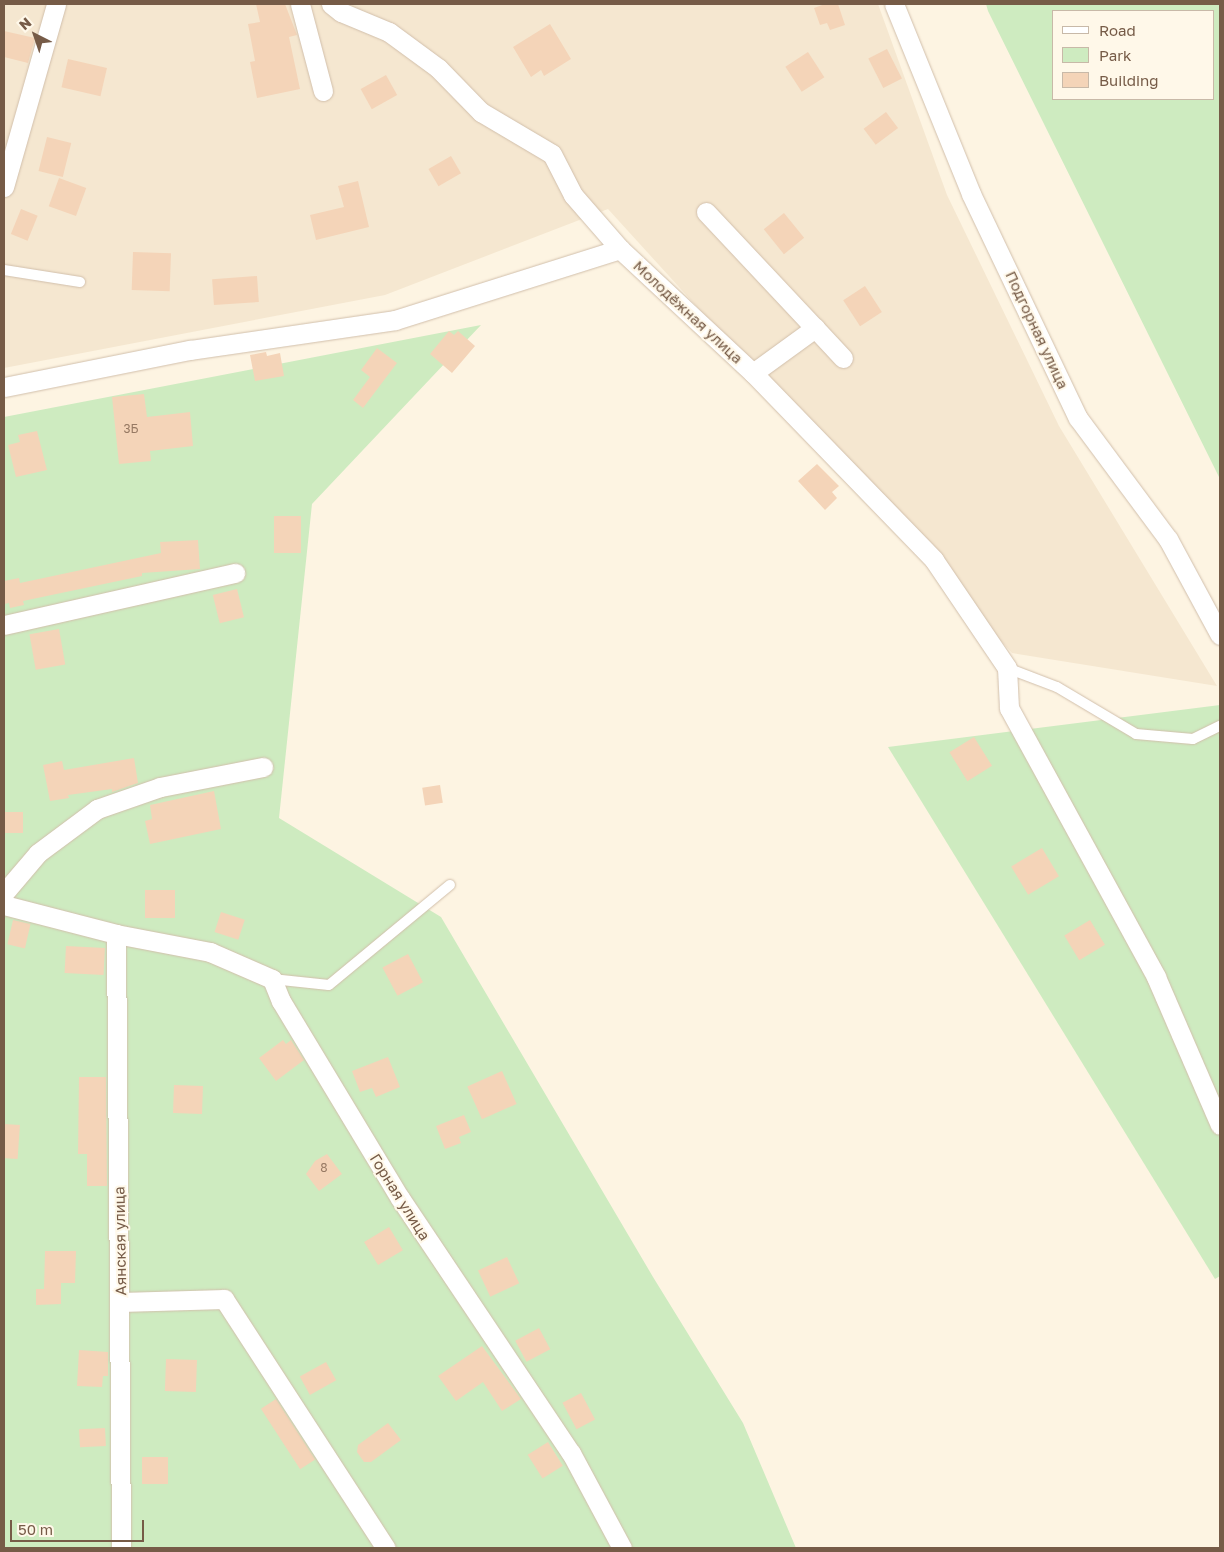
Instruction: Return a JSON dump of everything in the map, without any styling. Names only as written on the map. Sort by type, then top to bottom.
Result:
[{"type":"street","points":[[4,187],[56,4]]},
{"type":"street","points":[[300,4],[324,91]]},
{"type":"street","name":"Молодёжная улица","points":[[331,4],[341,12],[388,32],[438,68],[481,112],[552,154],[573,195],[620,249],[753,373],[934,560],[1006,668]]},
{"type":"street","name":"Подгорная улица","points":[[894,4],[971,194],[1078,418],[1168,539],[1220,635]]},
{"type":"street","points":[[706,212],[843,358]]},
{"type":"street","points":[[4,387],[190,350],[395,320],[620,249]]},
{"type":"street","points":[[753,373],[815,328]]},
{"type":"street","points":[[4,625],[235,573]]},
{"type":"street","points":[[1006,668],[1009,708],[1156,977],[1220,1125]]},
{"type":"street","points":[[4,893],[38,852],[97,809],[160,787],[263,767]]},
{"type":"street","points":[[4,905],[116,934],[210,952],[272,979]]},
{"type":"street","name":"Аянская улица","points":[[116,934],[121,1302],[121,1548]]},
{"type":"street","name":"Горная улица","points":[[272,979],[280,1001],[400,1198],[571,1453],[622,1548]]},
{"type":"street","points":[[121,1302],[224,1299],[386,1548]]},
{"type":"lane","points":[[4,270],[80,282]]},
{"type":"lane","points":[[1006,668],[1056,687],[1136,734],[1193,738],[1220,726]]},
{"type":"lane","points":[[272,979],[329,985],[450,885]]},
{"type":"shaded area","points":[[4,4],[878,4],[947,195],[1059,426],[1217,686],[1012,653],[608,209],[385,295],[4,368]]},
{"type":"green space","points":[[986,4],[1220,4],[1220,479],[988,11]]},
{"type":"green space","points":[[481,325],[312,504],[279,818],[441,917],[653,1277],[743,1423],[796,1548],[4,1548],[4,417]]},
{"type":"green space","points":[[1220,705],[1220,1276],[1215,1279],[888,747]]},
{"type":"building","points":[[256,4],[285,4],[297,35],[289,37],[300,89],[257,98],[250,62],[255,61],[248,24],[260,22]]},
{"type":"building","points":[[825,4],[838,4],[845,25],[830,30],[827,23],[820,25],[814,8]]},
{"type":"building","points":[[550,24],[571,59],[544,76],[541,70],[531,77],[513,47]]},
{"type":"building","points":[[4,31],[35,38],[28,63],[4,57]]},
{"type":"building","points":[[887,49],[902,78],[883,88],[868,59]]},
{"type":"building","points":[[808,52],[824,77],[802,92],[785,67]]},
{"type":"building","points":[[68,59],[107,68],[100,96],[61,87]]},
{"type":"building","points":[[386,75],[397,95],[372,109],[361,89]]},
{"type":"building","points":[[886,112],[898,128],[876,145],[864,129]]},
{"type":"building","points":[[47,137],[71,143],[63,177],[39,171]]},
{"type":"building","points":[[451,156],[461,173],[438,186],[428,169]]},
{"type":"building","points":[[59,178],[86,188],[76,216],[49,206]]},
{"type":"building","points":[[358,181],[369,227],[316,240],[310,215],[344,207],[338,186]]},
{"type":"building","points":[[21,209],[38,216],[28,241],[11,234]]},
{"type":"building","points":[[784,213],[804,238],[784,254],[764,229]]},
{"type":"building","points":[[133,252],[171,253],[170,291],[132,290]]},
{"type":"building","points":[[257,276],[259,302],[214,305],[212,279]]},
{"type":"building","points":[[865,286],[882,312],[860,326],[843,300]]},
{"type":"building","points":[[449,331],[454,335],[458,331],[475,346],[452,373],[430,354]]},
{"type":"building","points":[[377,348],[397,363],[363,408],[353,400],[370,377],[361,370]]},
{"type":"building","points":[[266,352],[267,356],[280,353],[284,376],[255,381],[250,355]]},
{"type":"building","points":[[144,394],[147,417],[190,412],[193,446],[150,451],[151,461],[119,464],[112,397]]},
{"type":"building","points":[[37,431],[47,470],[16,477],[8,445],[20,442],[18,435]]},
{"type":"building","points":[[817,464],[839,486],[832,492],[837,498],[825,510],[798,481]]},
{"type":"building","points":[[274,516],[301,516],[301,553],[274,553]]},
{"type":"building","points":[[198,540],[200,569],[142,573],[142,576],[23,601],[24,605],[10,608],[9,603],[4,604],[4,581],[19,578],[20,583],[161,553],[160,542]]},
{"type":"building","points":[[237,589],[244,617],[220,623],[213,595]]},
{"type":"building","points":[[59,629],[65,664],[36,670],[29,634]]},
{"type":"building","points":[[974,737],[992,766],[967,781],[949,752]]},
{"type":"building","points":[[134,758],[138,783],[112,792],[112,789],[68,795],[69,798],[50,801],[43,765],[62,761],[64,770]]},
{"type":"building","points":[[440,785],[443,803],[425,806],[422,788]]},
{"type":"building","points":[[214,791],[221,829],[150,844],[145,821],[152,819],[150,805]]},
{"type":"building","points":[[4,812],[23,812],[23,833],[4,833]]},
{"type":"building","points":[[1042,848],[1059,876],[1028,895],[1011,867]]},
{"type":"building","points":[[145,890],[175,890],[175,918],[145,918]]},
{"type":"building","points":[[221,912],[245,920],[238,940],[215,932]]},
{"type":"building","points":[[13,920],[31,924],[25,948],[7,944]]},
{"type":"building","points":[[1090,920],[1105,945],[1079,960],[1064,935]]},
{"type":"building","points":[[66,946],[105,948],[104,975],[65,973]]},
{"type":"building","points":[[408,954],[423,982],[397,996],[382,968]]},
{"type":"building","points":[[283,1040],[286,1044],[291,1040],[304,1060],[276,1081],[259,1058]]},
{"type":"building","points":[[388,1057],[400,1087],[376,1097],[372,1088],[360,1092],[352,1071]]},
{"type":"building","points":[[502,1071],[517,1104],[482,1119],[467,1086]]},
{"type":"building","points":[[79,1077],[106,1077],[107,1186],[87,1186],[87,1154],[78,1154]]},
{"type":"building","points":[[174,1085],[203,1086],[202,1114],[173,1113]]},
{"type":"building","points":[[464,1115],[471,1132],[459,1137],[461,1143],[445,1149],[436,1126]]},
{"type":"building","points":[[4,1124],[20,1125],[18,1159],[4,1158]]},
{"type":"building","points":[[327,1154],[342,1174],[319,1191],[306,1174],[315,1161]]},
{"type":"building","points":[[389,1227],[403,1250],[378,1265],[364,1242]]},
{"type":"building","points":[[45,1251],[76,1251],[75,1283],[61,1283],[61,1304],[36,1305],[36,1289],[44,1289]]},
{"type":"building","points":[[507,1257],[519,1283],[490,1297],[478,1271]]},
{"type":"building","points":[[539,1328],[550,1349],[526,1362],[515,1341]]},
{"type":"building","points":[[482,1346],[521,1399],[502,1411],[483,1382],[456,1401],[438,1376]]},
{"type":"building","points":[[79,1350],[108,1352],[108,1376],[103,1376],[102,1387],[77,1386]]},
{"type":"building","points":[[166,1359],[197,1360],[196,1392],[165,1391]]},
{"type":"building","points":[[326,1362],[336,1380],[310,1395],[300,1377]]},
{"type":"building","points":[[581,1393],[595,1419],[577,1429],[562,1403]]},
{"type":"building","points":[[276,1399],[315,1459],[300,1469],[261,1409]]},
{"type":"building","points":[[388,1423],[401,1440],[371,1462],[364,1462],[357,1452],[358,1445]]},
{"type":"building","points":[[105,1428],[106,1446],[80,1447],[79,1429]]},
{"type":"building","points":[[548,1442],[563,1466],[542,1478],[528,1455]]},
{"type":"building","points":[[142,1457],[168,1457],[168,1484],[142,1484]]}]
